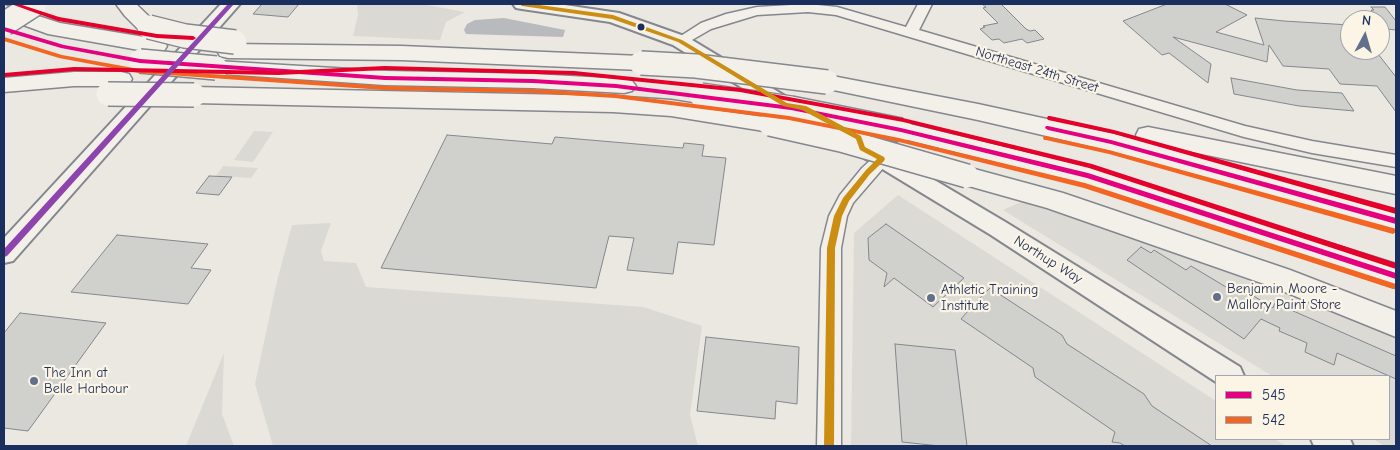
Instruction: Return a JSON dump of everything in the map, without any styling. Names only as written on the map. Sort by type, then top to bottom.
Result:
[{"type":"highway","points":[[4,24],[35,4]]},
{"type":"highway","points":[[126,4],[148,44]]},
{"type":"highway","points":[[4,11],[56,29],[148,44],[215,67],[279,69],[535,102],[613,104],[778,114],[841,140],[1054,200],[1280,278],[1396,324]]},
{"type":"highway","points":[[4,28],[63,47],[148,44],[185,36],[215,67],[279,69],[401,53],[706,67],[919,91],[985,102],[1396,185]]},
{"type":"highway","points":[[4,98],[25,94],[115,87],[215,67],[279,69],[385,78],[574,83],[701,95],[800,110],[901,130],[1088,176],[1396,276]]},
{"type":"highway","points":[[4,86],[74,79],[115,87]]},
{"type":"highway","points":[[827,82],[978,112],[1111,142],[1396,221]]},
{"type":"highway","points":[[1000,154],[1396,307]]},
{"type":"main road","points":[[4,254],[231,4]]},
{"type":"main road","name":"Northup Way","points":[[522,4],[612,17],[680,40],[778,114],[804,108],[859,138],[872,153],[999,229],[1228,375]]},
{"type":"street","points":[[911,32],[925,4]]},
{"type":"street","name":"Northeast 24th Street","points":[[680,40],[706,26],[731,17],[757,11],[808,8],[837,12],[911,32],[1244,131],[1312,147],[1396,161]]},
{"type":"street","points":[[829,446],[831,248],[838,216],[846,200],[868,172],[872,153]]},
{"type":"shaded area","points":[[357,4],[421,4],[465,12],[446,22],[440,40],[353,36],[358,15]]},
{"type":"shaded area","points":[[504,18],[565,30],[563,37],[466,34],[464,30],[467,24],[475,20]]},
{"type":"shaded area","points":[[254,131],[273,132],[253,162],[234,160]]},
{"type":"shaded area","points":[[223,166],[258,168],[251,178],[216,176]]},
{"type":"shaded area","points":[[898,195],[1215,400],[1215,440],[1277,440],[1286,446],[851,446],[854,233]]},
{"type":"shaded area","points":[[1023,201],[1127,234],[1396,337],[1396,446],[1385,446],[1375,440],[1390,440],[1390,375],[1270,375],[1003,210]]},
{"type":"shaded area","points":[[331,223],[321,251],[324,261],[356,263],[366,287],[643,307],[702,326],[690,415],[698,446],[273,446],[255,384],[277,281],[292,225]]},
{"type":"shaded area","points":[[224,353],[222,414],[234,446],[186,446]]},
{"type":"building","points":[[262,4],[299,4],[288,17],[253,14]]},
{"type":"building","points":[[982,4],[1001,4],[1026,29],[1030,31],[1035,30],[1044,39],[1027,43],[1022,39],[1004,43],[999,39],[992,40],[980,29],[985,27],[983,26],[998,23],[983,8],[986,7]]},
{"type":"building","points":[[1167,4],[1225,4],[1247,15],[1216,32],[1264,45],[1255,18],[1340,24],[1340,60],[1383,60],[1396,77],[1396,112],[1377,86],[1340,84],[1329,69],[1283,66],[1269,45],[1267,62],[1173,37],[1211,64],[1208,83],[1169,53],[1162,55],[1123,21]]},
{"type":"building","points":[[1371,7],[1385,7],[1387,10],[1374,10]]},
{"type":"building","points":[[1390,13],[1396,21],[1396,30],[1390,29]]},
{"type":"building","points":[[1231,78],[1297,90],[1342,93],[1354,111],[1299,106],[1234,94]]},
{"type":"building","points":[[447,135],[552,144],[555,137],[683,148],[684,143],[704,145],[702,156],[726,158],[714,245],[678,242],[673,274],[627,270],[634,238],[609,236],[596,288],[381,268]]},
{"type":"building","points":[[209,176],[232,177],[219,195],[196,193]]},
{"type":"building","points":[[886,224],[964,278],[933,307],[894,278],[884,287],[887,273],[869,260],[868,238]]},
{"type":"building","points":[[117,235],[208,244],[191,268],[211,270],[188,304],[71,292]]},
{"type":"building","points":[[1141,247],[1151,253],[1154,250],[1186,270],[1191,266],[1226,287],[1231,282],[1273,308],[1275,303],[1396,356],[1396,379],[1337,353],[1334,365],[1305,352],[1307,343],[1279,331],[1280,328],[1261,319],[1244,339],[1127,260]]},
{"type":"building","points":[[990,288],[1062,335],[1067,344],[1144,394],[1152,406],[1212,446],[1125,446],[1112,442],[1115,432],[1035,377],[1033,368],[961,319],[968,311],[967,308],[971,307]]},
{"type":"building","name":"The Inn at Belle Harbour","points":[[20,313],[106,323],[28,431],[4,428],[4,333]]},
{"type":"building","points":[[706,337],[799,347],[797,404],[776,401],[775,419],[697,411]]},
{"type":"building","points":[[895,344],[955,350],[967,446],[940,446],[902,442]]},
{"type":"transit line","points":[[14,4],[58,19],[157,36],[193,38]]},
{"type":"transit line","points":[[4,254],[231,4]]},
{"type":"transit line","points":[[522,4],[613,17],[680,41],[785,105],[804,108],[859,138],[862,148],[882,159]]},
{"type":"transit line","name":"545","points":[[4,29],[63,47],[140,61],[385,78],[533,81],[616,86],[791,108],[901,130],[1088,176],[1396,276]]},
{"type":"transit line","name":"542","points":[[4,39],[61,57],[139,71],[384,88],[533,91],[615,96],[789,118],[899,140],[1085,186],[1393,286]]},
{"type":"transit line","points":[[4,75],[74,69],[278,73],[385,68],[574,73],[740,90],[903,120],[1090,166],[1396,266]]},
{"type":"transit line","points":[[1050,118],[1114,132],[1396,211]]},
{"type":"transit line","name":"545","points":[[1048,128],[1111,142],[1396,221]]},
{"type":"transit line","name":"542","points":[[1046,138],[1109,152],[1393,231]]},
{"type":"transit line","points":[[829,446],[831,248],[838,216],[846,200],[868,172],[882,159]]},
{"type":"place","name":"Benjamin Moore - Mallory Paint Store","points":[[1217,297]]},
{"type":"place","name":"Athletic Training Institute","points":[[931,298]]},
{"type":"place","name":"The Inn at Belle Harbour","points":[[34,381]]}]
